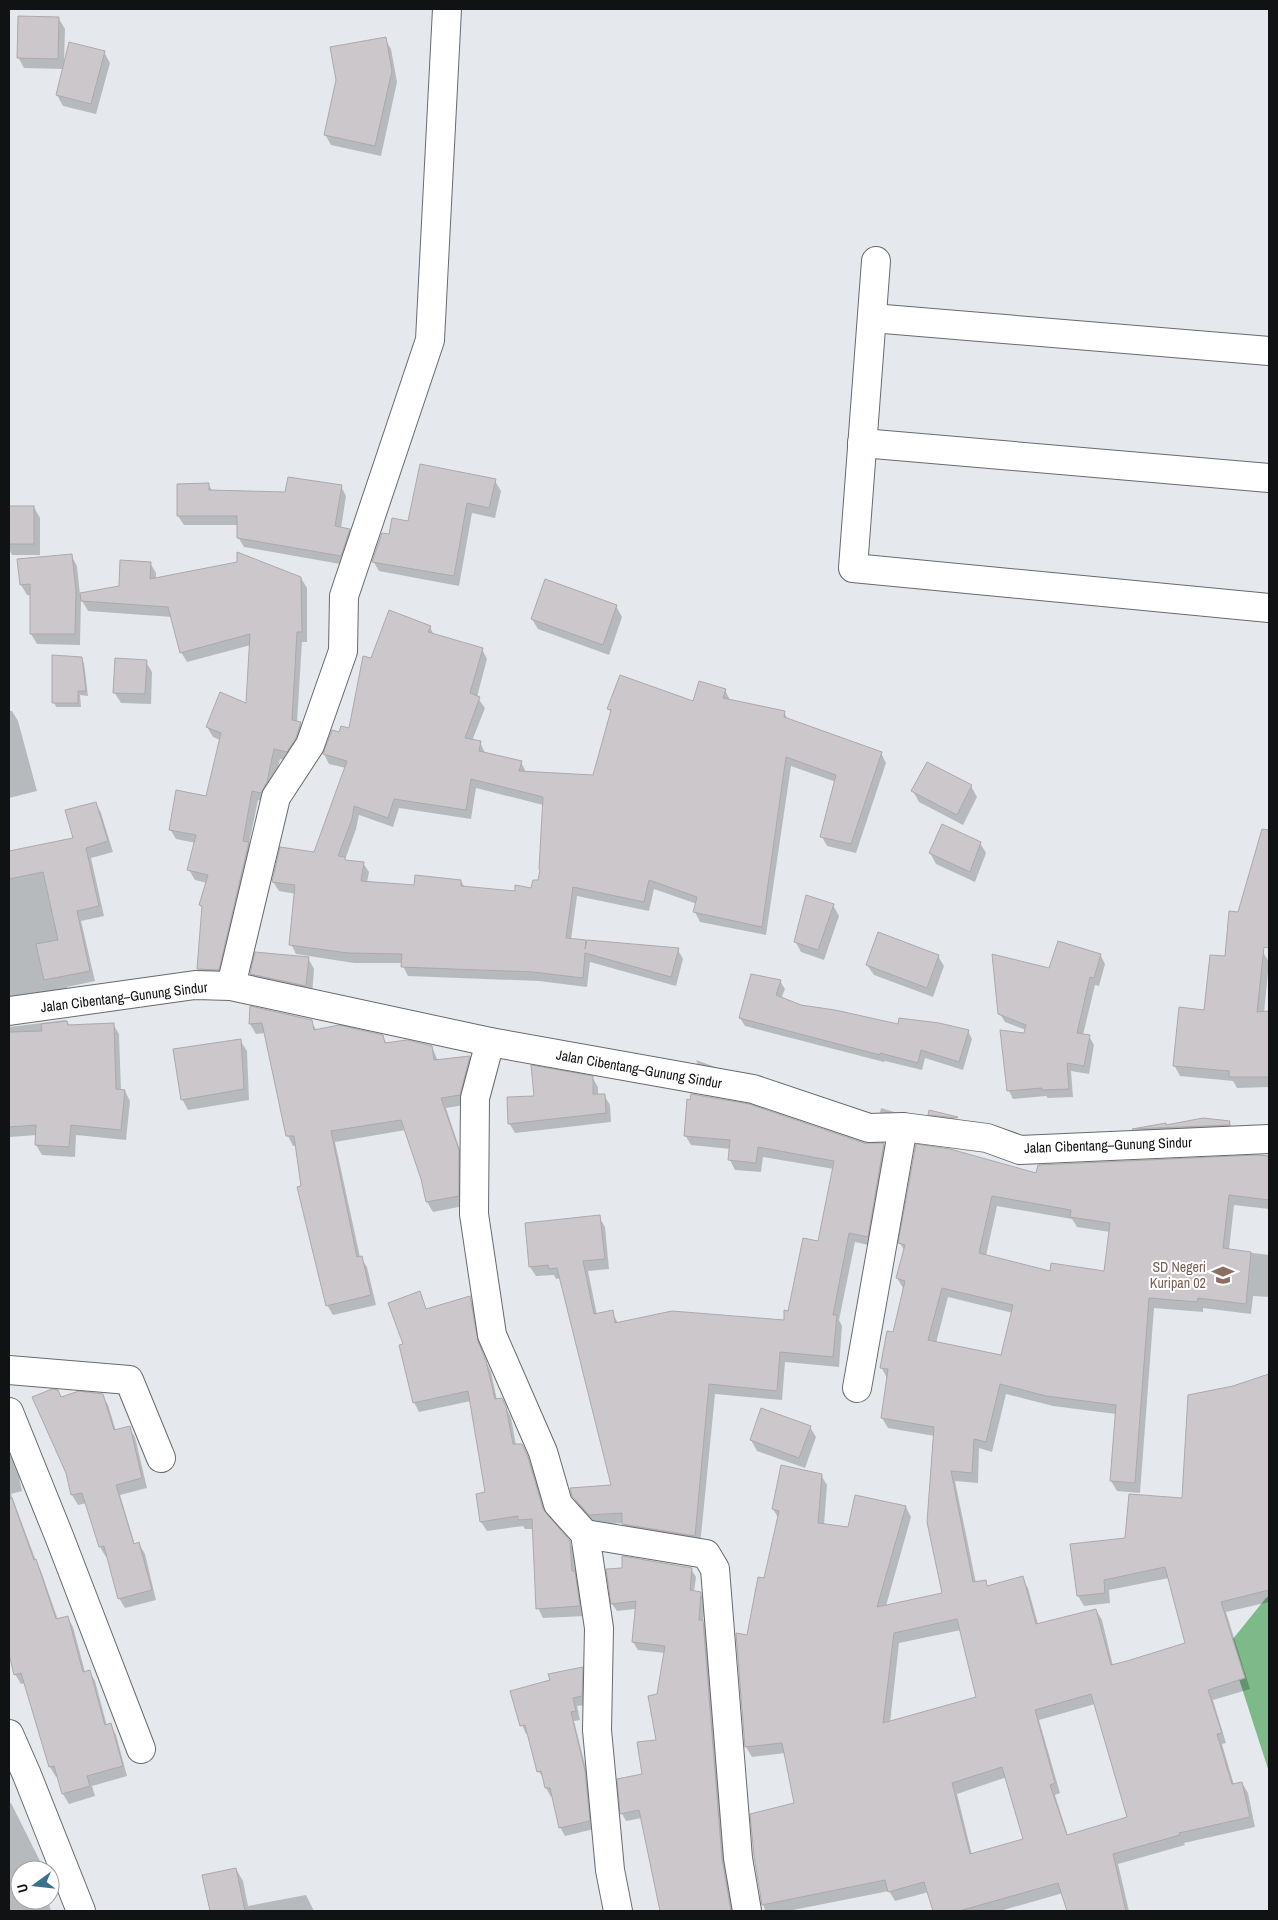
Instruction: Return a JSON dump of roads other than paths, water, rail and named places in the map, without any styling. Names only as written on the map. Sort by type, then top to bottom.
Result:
[{"type":"street","points":[[231,986],[276,797],[310,745],[343,651],[344,596],[430,340],[447,9]]},
{"type":"street","points":[[876,261],[853,568],[1269,608]]},
{"type":"street","points":[[872,318],[1269,351]]},
{"type":"street","points":[[862,443],[1269,478]]},
{"type":"street","name":"Jalan Cibentang–Gunung Sindur","points":[[9,1011],[195,985],[231,986],[490,1042],[753,1089],[869,1128],[903,1128],[986,1138],[1020,1150],[1269,1139]]},
{"type":"street","points":[[490,1042],[475,1098],[474,1214],[492,1335],[544,1452],[558,1504],[585,1534],[599,1628],[596,1730],[610,1870],[618,1911]]},
{"type":"street","points":[[857,1388],[903,1128]]},
{"type":"street","points":[[9,1370],[129,1380],[161,1458]]},
{"type":"street","points":[[9,1412],[141,1749]]},
{"type":"street","points":[[585,1534],[706,1554],[715,1569],[738,1858],[746,1911]]},
{"type":"street","points":[[9,1734],[18,1779],[81,1911]]},
{"type":"place","name":"SD Negeri Kuripan 02","points":[[1223,1275]]}]
